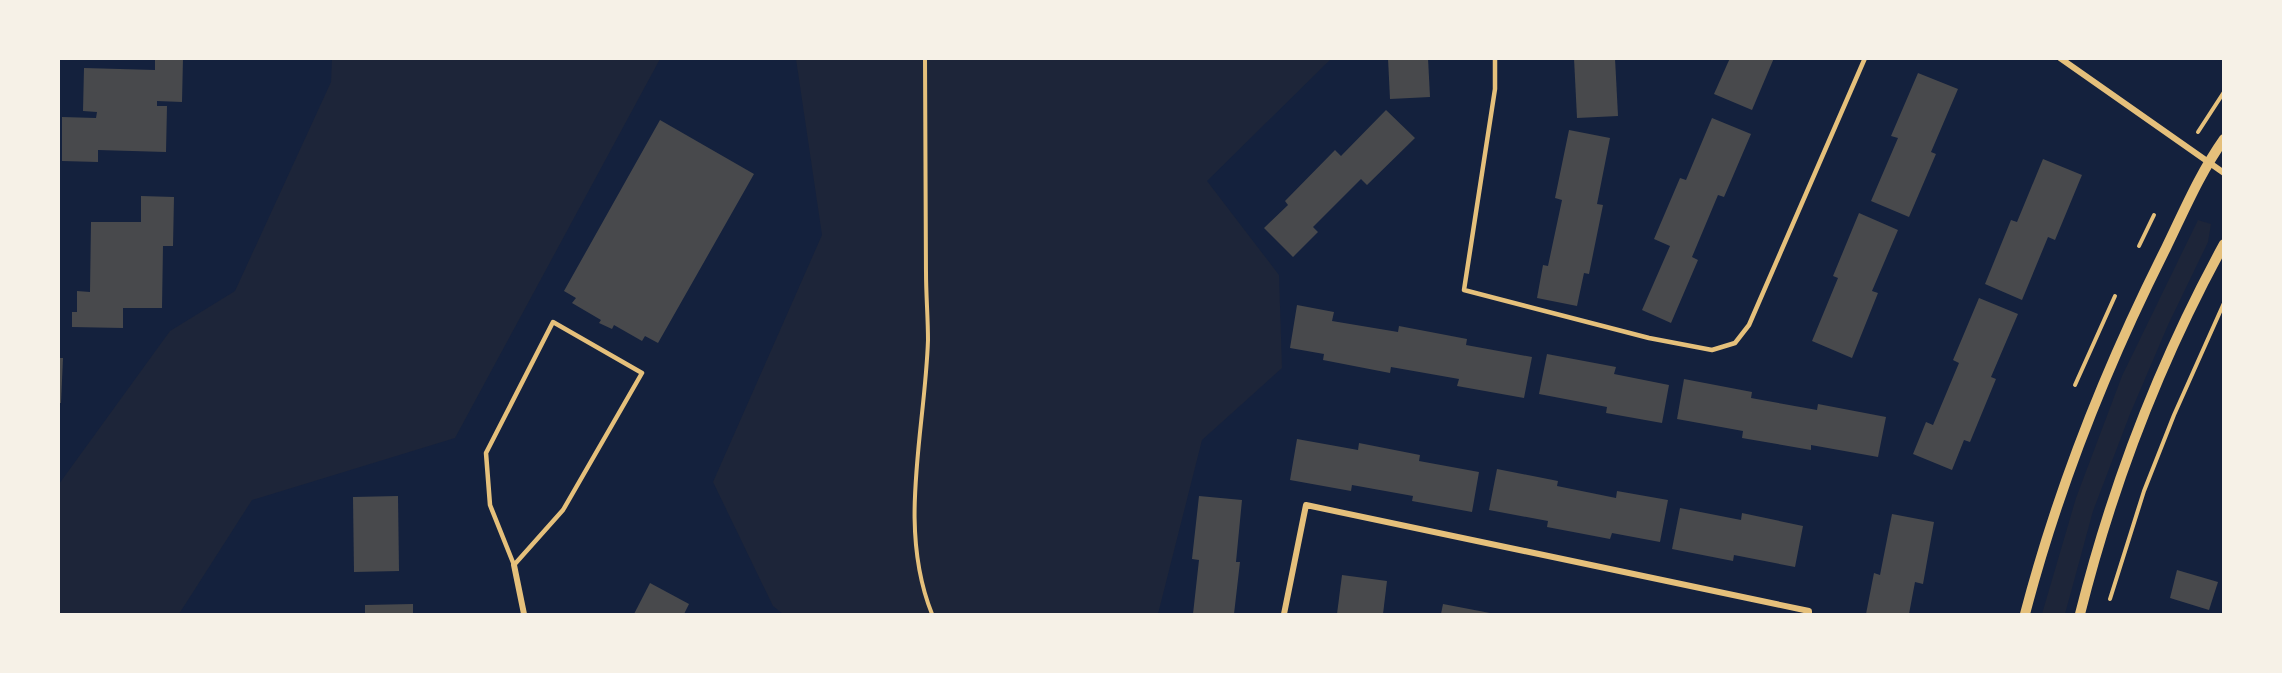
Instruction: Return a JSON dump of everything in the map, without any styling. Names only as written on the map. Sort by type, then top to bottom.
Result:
[{"type":"street","points":[[2060,58],[2223,173]]},
{"type":"street","points":[[2025,615],[2061,494],[2090,417],[2155,270],[2207,163],[2223,139]]},
{"type":"street","points":[[2079,615],[2113,498],[2142,417],[2223,244]]},
{"type":"street","points":[[1284,615],[1306,505],[1809,611],[1809,615]]},
{"type":"street","points":[[514,565],[524,615]]},
{"type":"lane","points":[[1495,58],[1496,89],[1464,290],[1649,338],[1712,350],[1735,343],[1749,325],[1865,58]]},
{"type":"lane","points":[[554,322],[642,373],[563,510],[514,565],[490,505],[486,453],[554,322]]},
{"type":"path","points":[[924,58],[927,381],[914,517],[916,556],[932,615]]},
{"type":"path","points":[[2109,603],[2144,491],[2223,303]]},
{"type":"shaded area","points":[[332,59],[660,59],[455,438],[252,500],[179,614],[59,614],[59,484],[170,331],[235,291],[331,82]]},
{"type":"shaded area","points":[[796,59],[1331,59],[1207,181],[1279,275],[1282,368],[1202,440],[1158,614],[783,614],[773,606],[713,482],[822,235]]},
{"type":"shaded area","points":[[2198,220],[2211,224],[2208,242],[2168,325],[2130,414],[2093,511],[2065,614],[2042,614],[2076,498],[2122,376]]},
{"type":"building","points":[[155,58],[183,58],[182,102],[157,101],[157,106],[167,106],[166,152],[98,150],[98,162],[62,161],[62,117],[96,118],[97,112],[83,111],[84,68],[155,70]]},
{"type":"building","points":[[1388,58],[1428,58],[1430,97],[1390,99]]},
{"type":"building","points":[[1574,58],[1615,58],[1618,116],[1577,118]]},
{"type":"building","points":[[1730,58],[1774,58],[1752,110],[1714,94]]},
{"type":"building","points":[[1918,73],[1958,89],[1931,152],[1936,154],[1909,217],[1871,201],[1898,138],[1891,136]]},
{"type":"building","points":[[1386,110],[1415,138],[1367,185],[1361,179],[1313,227],[1318,232],[1293,257],[1264,228],[1288,205],[1285,201],[1335,150],[1341,156]]},
{"type":"building","points":[[1712,118],[1751,134],[1724,197],[1718,195],[1692,257],[1698,260],[1671,323],[1642,310],[1670,246],[1654,239],[1680,178],[1686,180]]},
{"type":"building","points":[[660,120],[754,174],[658,343],[645,336],[642,341],[614,325],[612,329],[599,323],[601,320],[572,303],[576,298],[564,291]]},
{"type":"building","points":[[1569,130],[1610,138],[1597,204],[1603,205],[1589,274],[1584,273],[1577,306],[1537,298],[1543,265],[1548,266],[1562,200],[1555,198]]},
{"type":"building","points":[[2043,159],[2082,175],[2055,240],[2048,237],[2022,300],[1985,284],[2011,220],[2017,222]]},
{"type":"building","points":[[141,196],[174,197],[173,246],[163,246],[162,308],[123,308],[123,328],[72,327],[72,312],[77,312],[77,291],[90,292],[91,222],[141,222]]},
{"type":"building","points":[[1859,213],[1898,230],[1872,291],[1878,293],[1852,358],[1812,341],[1838,278],[1833,276]]},
{"type":"building","points":[[1979,298],[2018,314],[1991,377],[1996,379],[1970,442],[1964,440],[1952,470],[1913,454],[1926,422],[1933,425],[1959,363],[1953,360]]},
{"type":"building","points":[[1297,305],[1334,312],[1332,321],[1398,332],[1399,326],[1467,339],[1466,345],[1532,357],[1524,398],[1457,386],[1459,379],[1391,367],[1390,373],[1323,360],[1324,354],[1290,348]]},
{"type":"building","points":[[1547,354],[1616,367],[1614,374],[1669,385],[1662,423],[1606,413],[1607,407],[1539,394]]},
{"type":"building","points":[[58,358],[63,358],[61,403],[58,403]]},
{"type":"building","points":[[1684,379],[1752,392],[1751,398],[1817,410],[1818,404],[1886,417],[1878,457],[1811,445],[1811,450],[1742,438],[1743,431],[1677,419]]},
{"type":"building","points":[[1297,439],[1358,450],[1359,443],[1420,455],[1419,461],[1479,472],[1472,512],[1412,501],[1413,496],[1352,485],[1351,491],[1290,480]]},
{"type":"building","points":[[1497,469],[1558,481],[1557,486],[1616,498],[1617,491],[1668,500],[1660,542],[1612,533],[1610,539],[1547,527],[1548,521],[1489,510]]},
{"type":"building","points":[[398,496],[399,571],[354,572],[353,497]]},
{"type":"building","points":[[1199,496],[1242,500],[1236,562],[1240,562],[1234,614],[1193,614],[1199,560],[1192,559]]},
{"type":"building","points":[[1680,508],[1741,520],[1742,513],[1803,526],[1795,567],[1734,555],[1733,561],[1672,549]]},
{"type":"building","points":[[1892,514],[1934,522],[1923,584],[1915,582],[1909,614],[1866,614],[1874,573],[1880,575]]},
{"type":"building","points":[[2177,570],[2218,582],[2209,610],[2170,598]]},
{"type":"building","points":[[1342,575],[1387,581],[1383,614],[1337,614]]},
{"type":"building","points":[[650,583],[689,604],[684,614],[634,614]]},
{"type":"building","points":[[413,604],[413,614],[365,614],[365,605]]},
{"type":"building","points":[[1443,604],[1490,613],[1490,614],[1441,614]]}]
